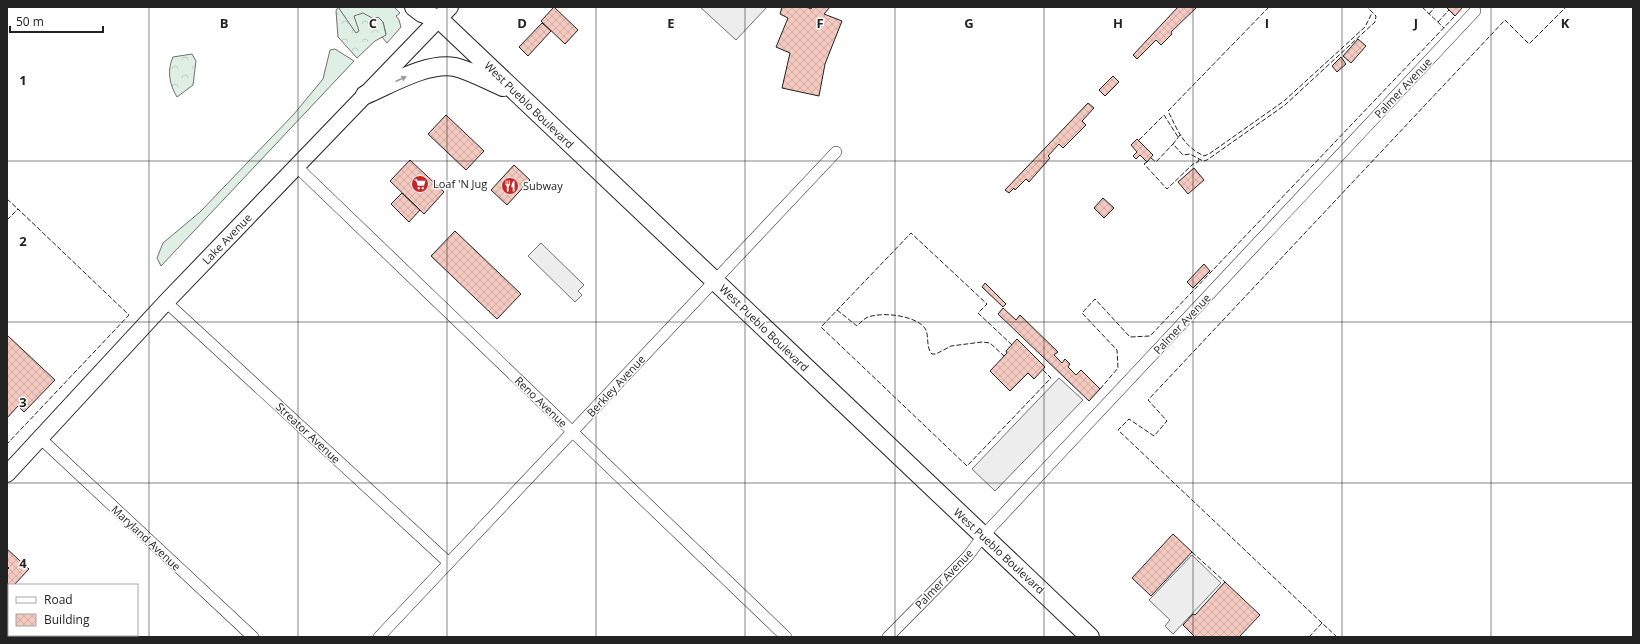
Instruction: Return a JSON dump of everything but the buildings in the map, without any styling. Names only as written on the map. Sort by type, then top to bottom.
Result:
[{"type":"main road","name":"West Pueblo Boulevard","points":[[414,7],[422,13],[441,11],[515,93],[1090,637]]},
{"type":"main road","name":"Lake Avenue","points":[[7,474],[166,302],[365,95],[441,11]]},
{"type":"main road","points":[[365,95],[408,76],[428,69],[446,66],[465,70],[515,93]]},
{"type":"street","name":"Palmer Avenue","points":[[888,637],[968,556],[983,536],[1475,11]]},
{"type":"street","name":"Berkley Avenue","points":[[380,637],[836,152]]},
{"type":"street","name":"Reno Avenue","points":[[296,167],[786,637]]},
{"type":"street","name":"Streator Avenue","points":[[166,302],[449,563]]},
{"type":"street","name":"Maryland Avenue","points":[[40,438],[253,637]]},
{"type":"green space","points":[[338,7],[394,7],[400,13],[396,16],[401,27],[387,43],[382,37],[386,34],[383,22],[356,34]]},
{"type":"green space","points":[[338,7],[356,33],[359,31],[354,16],[363,13],[374,19],[378,17],[383,22],[386,35],[375,41],[357,58],[338,37],[336,11]]},
{"type":"green space","points":[[335,49],[354,61],[161,266],[157,258],[163,243],[200,212],[294,114],[323,79],[330,50]]},
{"type":"green space","points":[[192,54],[196,61],[193,85],[177,97],[172,87],[170,77],[171,62],[173,57]]},
{"type":"shaded area","points":[[700,7],[767,7],[736,40]]},
{"type":"shaded area","points":[[541,243],[584,285],[578,291],[582,295],[575,302],[528,256]]},
{"type":"shaded area","points":[[1059,378],[1083,400],[995,491],[972,469]]},
{"type":"shaded area","points":[[1192,555],[1221,583],[1173,634],[1165,626],[1170,620],[1149,600]]},
{"type":"fence","points":[[1269,7],[1168,111],[1186,143],[1204,156],[1284,101],[1365,27],[1372,13]]},
{"type":"fence","points":[[1180,135],[1173,144],[1183,155],[1190,154],[1203,161],[1207,160],[1285,105],[1375,22],[1376,16],[1367,7]]},
{"type":"fence","points":[[1422,7],[1444,28]]},
{"type":"fence","points":[[1429,14],[1435,7]]},
{"type":"fence","points":[[1322,623],[1118,430],[1129,419],[1154,436],[1167,421],[1148,400],[1505,20],[1529,44],[1566,7]]},
{"type":"fence","points":[[1438,22],[1449,10]]},
{"type":"fence","points":[[1100,389],[1118,368],[1117,350],[1082,313],[1095,299],[1130,337],[1150,336],[1455,16]]},
{"type":"fence","points":[[1139,140],[1164,115],[1178,137]]},
{"type":"fence","points":[[1151,158],[1156,162],[1173,144]]},
{"type":"fence","points":[[1147,162],[1144,164],[1167,189],[1193,164],[1198,162],[1199,159]]},
{"type":"fence","points":[[7,199],[18,209]]},
{"type":"fence","points":[[7,220],[18,209],[129,315],[7,444]]},
{"type":"fence","points":[[1012,345],[978,313],[987,304],[911,233],[821,327],[967,466],[1051,378],[1043,370]]},
{"type":"fence","points":[[837,310],[857,326],[866,318],[880,315],[898,316],[915,321],[922,325],[926,330],[928,346],[932,354],[936,354],[951,346],[982,342],[990,343],[1004,356]]},
{"type":"fence","points":[[1192,552],[1225,582]]},
{"type":"fence","points":[[1309,637],[1322,623],[1337,637]]},
{"type":"place","name":"Loaf 'N Jug","points":[[420,184]]},
{"type":"place","name":"Subway","points":[[510,186]]}]
